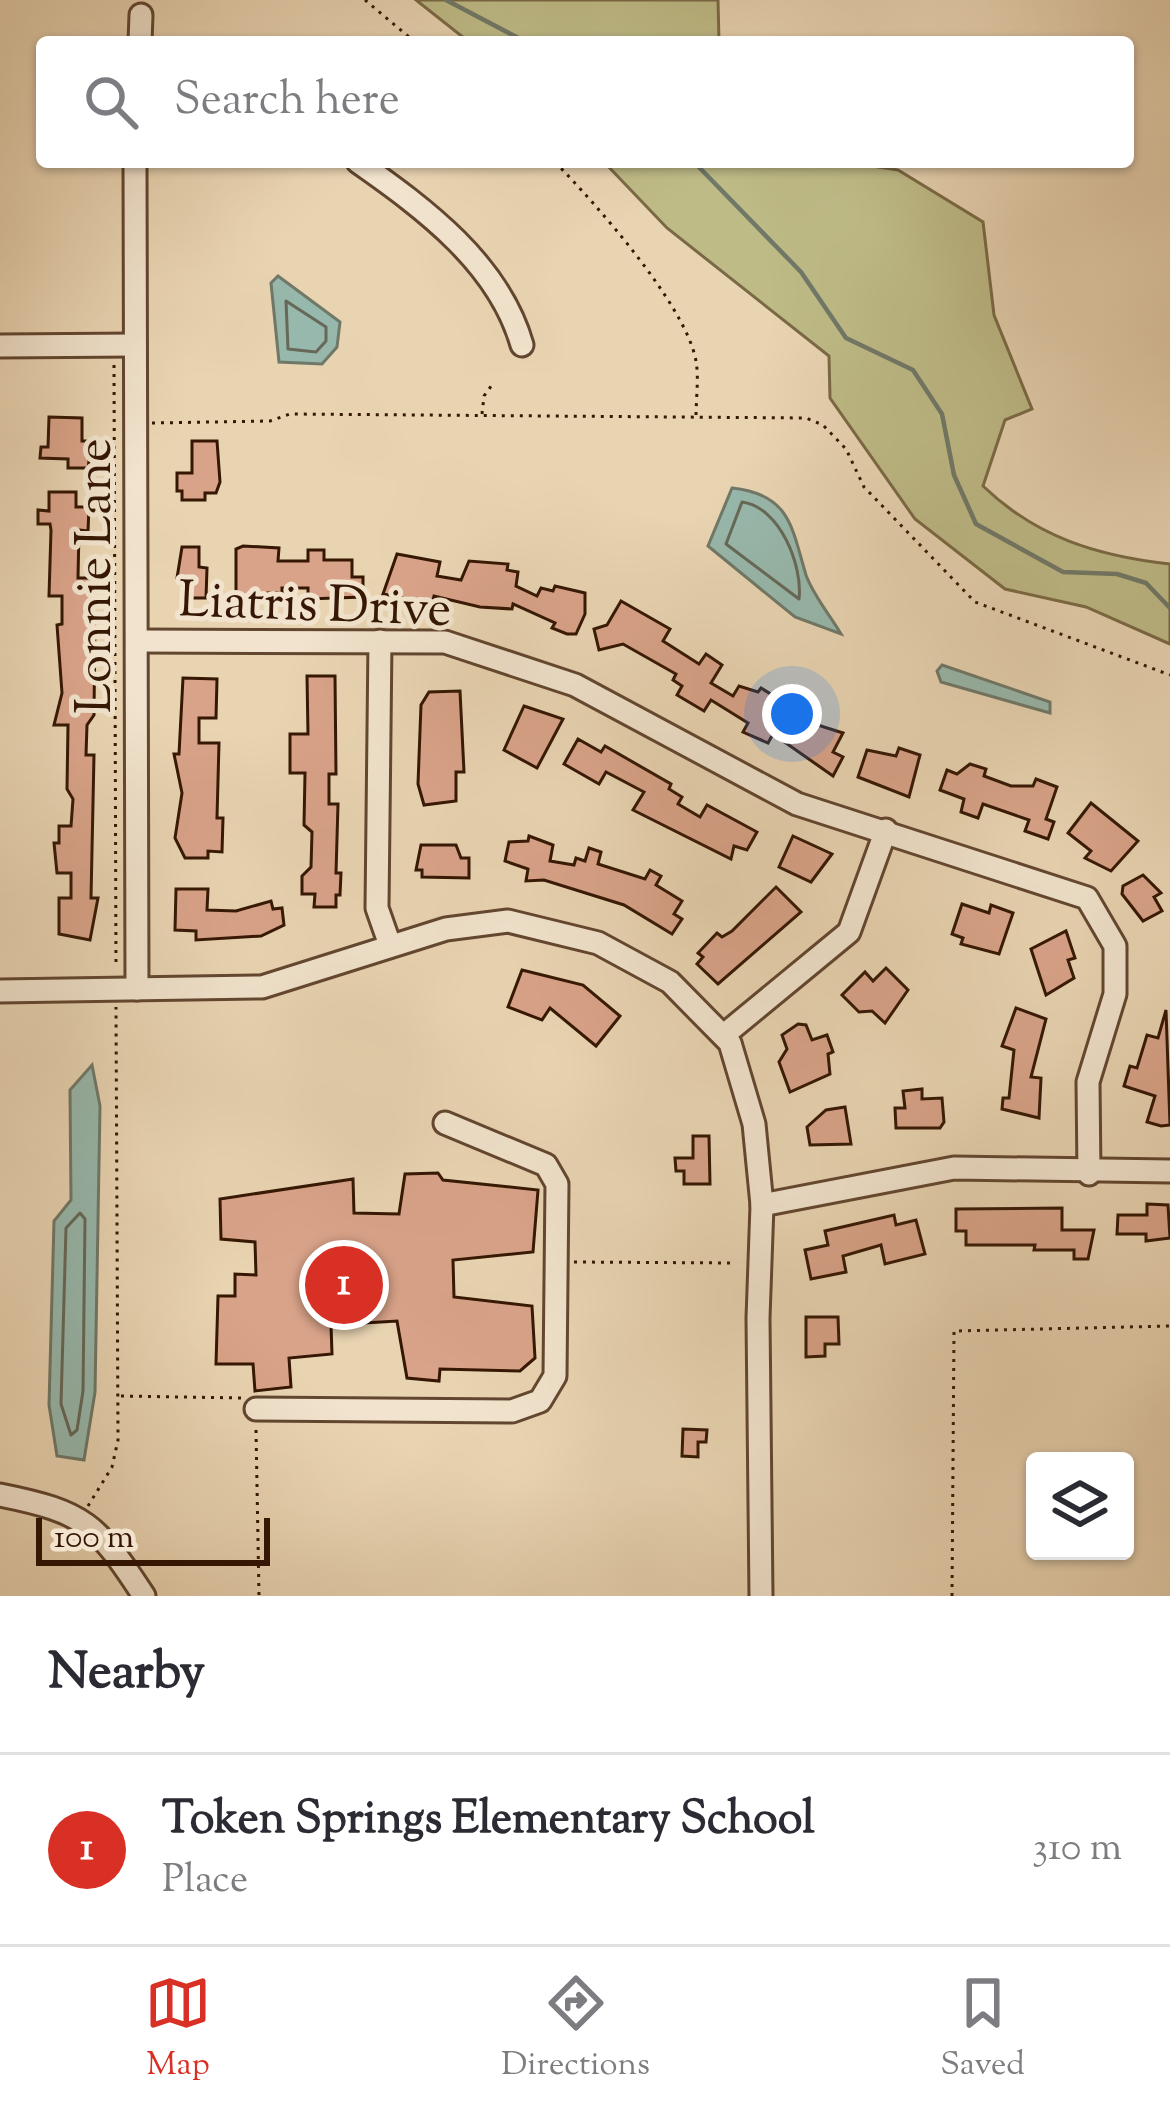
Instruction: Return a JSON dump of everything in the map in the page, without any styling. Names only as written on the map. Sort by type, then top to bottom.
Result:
[{"type":"street","points":[[140,36],[141,15]]},
{"type":"street","name":"Lonnie Lane","points":[[126,990],[138,641],[136,423],[125,345],[135,168]]},
{"type":"street","points":[[365,168],[474,259],[501,296],[522,345]]},
{"type":"street","points":[[0,346],[125,345]]},
{"type":"street","name":"Liatris Drive","points":[[138,641],[446,642],[575,685],[797,804],[1088,898],[1115,946],[1115,994],[1088,1082],[1089,1174]]},
{"type":"street","points":[[380,641],[377,908],[390,945]]},
{"type":"street","points":[[724,1035],[850,932],[886,830]]},
{"type":"street","points":[[0,991],[289,983],[390,945],[475,923],[556,928],[631,957],[670,982],[724,1035],[742,1072],[754,1124],[762,1205],[758,1318],[761,1596]]},
{"type":"street","points":[[256,1409],[512,1411],[540,1401],[555,1376],[557,1184],[546,1165],[446,1124]]},
{"type":"street","points":[[762,1205],[954,1168],[1170,1172]]},
{"type":"street","points":[[0,1496],[62,1508],[107,1539],[144,1596]]},
{"type":"path","points":[[364,0],[408,36]]},
{"type":"path","points":[[561,168],[610,219],[689,338],[697,362],[696,417]]},
{"type":"path","points":[[78,1519],[116,1458],[126,990],[125,345]]},
{"type":"path","points":[[482,416],[484,396],[494,382]]},
{"type":"path","points":[[136,423],[270,421],[290,414],[806,418],[823,425],[846,449],[864,487],[975,602],[1170,675]]},
{"type":"path","points":[[556,1262],[734,1263]]},
{"type":"path","points":[[952,1596],[954,1331],[1170,1326]]},
{"type":"path","points":[[118,1396],[256,1398],[259,1596]]},
{"type":"shaded area","points":[[416,0],[718,0],[719,36],[461,36]]},
{"type":"shaded area","points":[[610,168],[885,168],[898,170],[983,222],[994,315],[1032,409],[1005,420],[983,486],[1024,519],[1069,541],[1117,556],[1170,564],[1170,644],[1086,607],[1005,589],[915,519],[830,398],[829,356],[667,228]]},
{"type":"water","points":[[278,276],[340,322],[337,347],[322,364],[279,362],[271,283]]},
{"type":"water","points":[[732,488],[766,498],[786,516],[809,582],[841,634],[795,617],[708,546]]},
{"type":"water","points":[[942,665],[1050,702],[1050,713],[941,682],[937,671]]},
{"type":"water","points":[[92,1065],[100,1106],[95,1392],[84,1460],[57,1456],[49,1405],[54,1221],[71,1200],[70,1090]]},
{"type":"building","points":[[49,417],[82,418],[82,441],[92,441],[88,468],[68,468],[68,459],[40,458],[41,447],[48,447]]},
{"type":"building","points":[[192,441],[217,441],[220,482],[216,493],[205,493],[205,500],[182,500],[182,491],[177,491],[177,473],[192,473]]},
{"type":"building","points":[[49,492],[76,492],[76,507],[89,507],[88,531],[79,530],[78,578],[91,578],[90,617],[95,617],[94,715],[87,725],[86,755],[94,755],[91,898],[98,898],[90,940],[59,934],[59,898],[71,898],[71,873],[57,873],[54,843],[59,843],[59,826],[71,826],[73,799],[67,789],[68,725],[54,725],[62,693],[57,625],[62,624],[62,596],[49,596],[51,530],[50,524],[38,524],[38,510],[49,511]]},
{"type":"building","points":[[182,547],[199,547],[199,567],[207,568],[206,598],[182,598],[182,578],[177,578]]},
{"type":"building","points":[[279,548],[278,561],[308,561],[308,550],[324,550],[324,560],[352,560],[352,577],[363,577],[363,597],[308,599],[308,588],[282,588],[282,593],[268,593],[268,597],[236,597],[236,549]]},
{"type":"building","points":[[397,554],[440,562],[437,576],[461,580],[469,561],[508,564],[507,570],[518,572],[516,586],[537,596],[541,588],[553,591],[555,586],[585,593],[585,614],[576,634],[567,634],[552,628],[555,623],[513,604],[512,609],[480,607],[434,596],[432,603],[383,594]]},
{"type":"building","points":[[621,601],[670,629],[663,641],[699,664],[706,654],[722,665],[711,683],[733,696],[739,686],[758,692],[761,688],[782,701],[776,712],[799,726],[802,720],[843,733],[833,752],[843,757],[833,776],[773,734],[768,743],[743,732],[748,723],[711,700],[704,711],[677,695],[682,686],[673,680],[676,674],[623,644],[599,650],[594,629],[607,625]]},
{"type":"building","points":[[307,676],[335,676],[336,774],[329,774],[329,804],[338,804],[336,873],[341,873],[336,907],[314,907],[315,894],[302,894],[302,876],[311,867],[312,832],[304,825],[305,773],[290,773],[290,734],[308,734]]},
{"type":"building","points":[[183,678],[217,679],[216,718],[199,718],[199,743],[219,743],[217,818],[223,818],[222,852],[208,851],[208,858],[185,858],[175,838],[182,793],[174,754],[179,754]]},
{"type":"building","points":[[460,691],[464,772],[456,772],[456,801],[424,805],[418,784],[421,705],[429,692]]},
{"type":"building","points":[[524,706],[563,719],[537,768],[504,750]]},
{"type":"building","points":[[578,739],[601,752],[605,746],[671,784],[669,789],[682,797],[678,804],[700,817],[707,805],[757,832],[747,850],[734,846],[731,859],[633,810],[644,792],[606,772],[599,784],[564,764]]},
{"type":"building","points":[[899,748],[920,755],[909,797],[858,777],[867,750],[896,756]]},
{"type":"building","points":[[970,764],[986,769],[984,776],[1011,786],[1033,786],[1036,779],[1057,787],[1046,819],[1054,822],[1048,839],[1025,831],[1029,820],[983,804],[978,818],[961,812],[964,799],[940,790],[947,770],[957,774]]},
{"type":"building","points":[[1091,803],[1138,841],[1111,871],[1085,858],[1091,851],[1068,833]]},
{"type":"building","points":[[529,836],[553,845],[550,861],[574,865],[576,858],[585,861],[589,848],[601,852],[598,864],[645,879],[650,870],[661,876],[656,885],[682,901],[674,914],[682,919],[672,934],[624,905],[544,880],[526,881],[528,869],[505,861],[509,842],[528,841]]},
{"type":"building","points":[[793,836],[832,854],[811,882],[779,867]]},
{"type":"building","points":[[421,845],[456,845],[461,858],[469,858],[469,878],[422,877],[422,870],[416,870]]},
{"type":"building","points":[[1143,875],[1161,893],[1154,897],[1162,911],[1143,921],[1122,894],[1123,886]]},
{"type":"building","points":[[776,887],[801,912],[718,984],[697,964],[703,957],[698,953],[717,933],[722,937],[732,931]]},
{"type":"building","points":[[176,889],[208,889],[207,910],[236,911],[271,901],[273,909],[282,908],[284,925],[261,936],[196,940],[196,931],[175,930]]},
{"type":"building","points":[[962,904],[989,913],[991,905],[1013,913],[999,954],[961,944],[963,938],[952,934]]},
{"type":"building","points":[[1066,931],[1075,958],[1068,960],[1074,978],[1046,995],[1031,949]]},
{"type":"building","points":[[886,968],[908,990],[885,1023],[872,1011],[859,1012],[842,995],[865,972],[873,981]]},
{"type":"building","points":[[522,970],[583,985],[620,1016],[596,1046],[550,1008],[542,1020],[508,1007]]},
{"type":"building","points":[[1016,1008],[1046,1019],[1031,1077],[1041,1078],[1039,1118],[1002,1109],[1003,1098],[1009,1098],[1014,1050],[1002,1046]]},
{"type":"building","points":[[1166,1010],[1170,1125],[1161,1126],[1147,1122],[1155,1096],[1124,1086],[1130,1066],[1137,1068],[1147,1035],[1158,1038]]},
{"type":"building","points":[[798,1024],[806,1025],[812,1040],[827,1035],[833,1052],[828,1054],[830,1074],[790,1092],[779,1062],[787,1049],[782,1035]]},
{"type":"building","points":[[922,1089],[922,1099],[942,1098],[940,1128],[896,1128],[895,1108],[905,1108],[903,1091]]},
{"type":"building","points":[[845,1107],[851,1144],[810,1145],[807,1127],[826,1110]]},
{"type":"building","points":[[693,1136],[709,1136],[710,1184],[684,1184],[684,1171],[676,1171],[675,1158],[693,1158]]},
{"type":"building","points":[[438,1173],[443,1180],[538,1190],[533,1252],[453,1260],[454,1297],[532,1306],[535,1358],[520,1371],[440,1369],[439,1381],[407,1378],[397,1321],[331,1325],[332,1354],[289,1358],[291,1387],[255,1391],[253,1364],[216,1364],[218,1296],[235,1296],[235,1274],[256,1275],[255,1242],[221,1239],[220,1199],[353,1179],[354,1213],[399,1214],[405,1174]]},
{"type":"building","points":[[1147,1204],[1168,1205],[1170,1238],[1146,1241],[1146,1234],[1117,1234],[1118,1215],[1147,1215]]},
{"type":"building","points":[[1062,1208],[1062,1230],[1094,1230],[1088,1259],[1074,1259],[1074,1250],[1034,1250],[1035,1245],[966,1245],[966,1231],[956,1231],[956,1209]]},
{"type":"building","points":[[894,1215],[896,1225],[916,1220],[925,1254],[885,1264],[881,1245],[843,1256],[846,1272],[811,1279],[805,1250],[828,1245],[825,1231]]},
{"type":"building","points":[[806,1317],[838,1317],[839,1344],[825,1344],[825,1356],[806,1357]]},
{"type":"building","points":[[683,1429],[707,1430],[706,1442],[698,1442],[698,1457],[682,1456]]},
{"type":"waterway","points":[[446,0],[515,36]]},
{"type":"waterway","points":[[700,168],[801,272],[846,338],[913,370],[942,414],[954,475],[976,524],[1063,572],[1117,574],[1146,583],[1170,608]]},
{"type":"place","name":"Token Springs Elementary School","points":[[344,1285]]}]
